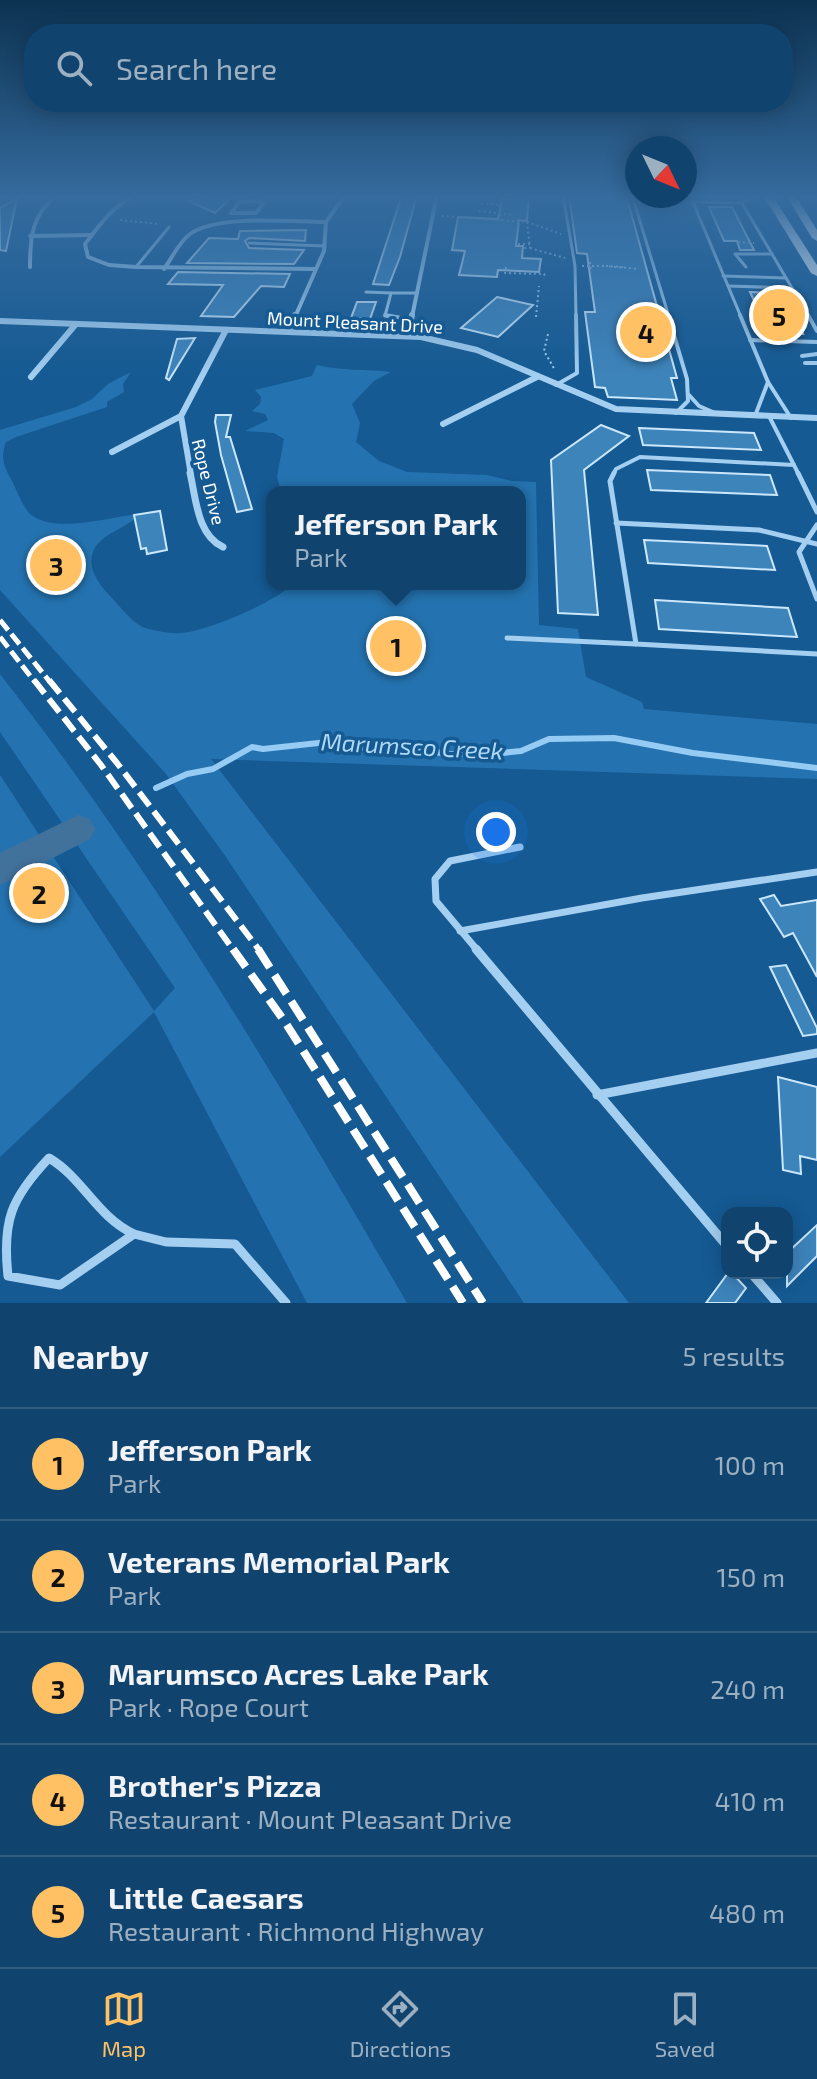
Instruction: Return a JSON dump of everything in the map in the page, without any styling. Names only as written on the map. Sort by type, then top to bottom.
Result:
[{"type":"main road","points":[[806,256],[817,273]]},
{"type":"street","points":[[30,256],[30,267]]},
{"type":"street","points":[[87,256],[109,265],[164,269],[315,269]]},
{"type":"street","points":[[164,269],[174,256]]},
{"type":"street","points":[[288,332],[321,256]]},
{"type":"street","points":[[408,336],[425,256]]},
{"type":"street","name":"Mount Pleasant Drive","points":[[0,321],[408,336],[469,347],[616,409],[817,420]]},
{"type":"street","points":[[31,377],[76,324]]},
{"type":"street","name":"Rope Drive","points":[[223,547],[214,543],[203,529],[183,442],[181,416],[226,330]]},
{"type":"street","points":[[443,424],[537,377]]},
{"type":"street","points":[[112,452],[181,416]]},
{"type":"lane","points":[[136,267],[145,256]]},
{"type":"lane","points":[[556,385],[577,373],[573,256]]},
{"type":"lane","points":[[650,256],[687,379],[689,395],[685,405],[676,413]]},
{"type":"lane","points":[[715,256],[768,382],[791,418]]},
{"type":"lane","points":[[735,256],[750,277]]},
{"type":"lane","points":[[773,256],[817,331]]},
{"type":"lane","points":[[723,276],[786,278]]},
{"type":"lane","points":[[728,286],[792,288]]},
{"type":"lane","points":[[366,292],[417,293]]},
{"type":"lane","points":[[391,293],[385,316],[412,320]]},
{"type":"lane","points":[[750,340],[817,342]]},
{"type":"lane","points":[[802,356],[817,354]]},
{"type":"lane","points":[[805,363],[817,363]]},
{"type":"lane","points":[[755,417],[768,382]]},
{"type":"lane","points":[[689,395],[699,406],[720,415]]},
{"type":"lane","points":[[770,418],[817,512]]},
{"type":"lane","points":[[636,644],[610,481],[616,469],[640,457],[794,465]]},
{"type":"lane","points":[[616,523],[759,530],[817,544]]},
{"type":"lane","points":[[817,525],[804,542],[799,555],[817,599]]},
{"type":"lane","points":[[507,638],[817,654]]},
{"type":"lane","points":[[520,847],[462,856],[440,868],[435,879],[434,896],[597,1095],[721,1239]]},
{"type":"lane","points":[[460,931],[642,898],[817,872]]},
{"type":"lane","points":[[597,1095],[817,1053]]},
{"type":"lane","points":[[135,1233],[60,1285],[8,1276],[1,1242],[15,1193],[49,1158],[69,1168],[108,1218],[135,1233],[149,1241],[235,1244],[286,1303]]},
{"type":"lane","points":[[756,1279],[777,1303]]},
{"type":"path","points":[[549,256],[574,259]]},
{"type":"path","points":[[590,262],[591,269]]},
{"type":"path","points":[[575,266],[639,269]]},
{"type":"path","points":[[506,267],[505,273],[544,274],[545,277]]},
{"type":"path","points":[[536,317],[539,286]]},
{"type":"path","points":[[548,334],[544,351],[557,370],[548,374]]},
{"type":"shaded area","points":[[317,365],[391,372],[374,381],[352,404],[360,423],[356,442],[379,461],[407,472],[487,475],[512,481],[536,482],[539,625],[578,629],[586,677],[642,702],[644,709],[817,724],[817,779],[211,759],[629,1303],[524,1303],[226,857],[166,774],[0,590],[0,430],[76,407],[131,372],[123,384],[124,392],[107,402],[107,407],[16,437],[6,442],[3,458],[25,507],[41,520],[68,524],[140,514],[101,540],[93,552],[92,564],[101,586],[140,626],[177,633],[192,631],[223,622],[285,590],[526,590],[526,486],[279,486],[277,477],[284,439],[274,433],[245,431],[268,420],[265,414],[252,411],[260,404],[261,397],[255,390],[312,376]]},
{"type":"shaded area","points":[[0,674],[57,748],[163,902],[264,1061],[407,1303],[307,1303],[154,1012],[0,1157],[0,775],[154,1011],[175,988],[0,732]]},
{"type":"building","points":[[193,256],[300,256],[294,264],[187,263]]},
{"type":"building","points":[[382,256],[400,256],[389,285],[373,284]]},
{"type":"building","points":[[464,256],[522,256],[541,259],[539,272],[498,270],[497,277],[459,275]]},
{"type":"building","points":[[587,256],[643,256],[677,378],[671,378],[677,400],[608,397],[605,388],[595,387],[585,312],[595,312]]},
{"type":"building","points":[[178,272],[290,274],[284,287],[261,286],[234,317],[201,316],[223,285],[168,284]]},
{"type":"building","points":[[750,292],[780,293],[803,334],[769,333]]},
{"type":"building","points":[[497,297],[533,305],[498,337],[461,328]]},
{"type":"building","points":[[357,302],[376,302],[370,319],[351,318]]},
{"type":"building","points":[[195,338],[169,380],[166,378],[177,339]]},
{"type":"building","points":[[216,415],[231,415],[226,437],[230,437],[252,509],[237,512],[221,455]]},
{"type":"building","points":[[601,425],[629,436],[584,470],[598,615],[558,613],[551,460]]},
{"type":"building","points":[[639,428],[754,433],[761,450],[643,445]]},
{"type":"building","points":[[647,470],[770,475],[777,495],[651,490]]},
{"type":"building","points":[[160,511],[167,550],[147,554],[146,548],[141,549],[134,515]]},
{"type":"building","points":[[644,540],[767,546],[775,570],[648,563]]},
{"type":"building","points":[[655,600],[788,608],[797,637],[659,629]]},
{"type":"building","points":[[774,895],[781,906],[817,900],[817,977],[793,933],[784,937],[760,899]]},
{"type":"building","points":[[786,965],[817,1028],[817,1034],[803,1036],[770,967]]},
{"type":"building","points":[[778,1077],[817,1087],[817,1160],[800,1156],[801,1174],[783,1170]]},
{"type":"building","points":[[817,1225],[817,1256],[787,1286],[787,1279],[793,1279],[793,1247]]},
{"type":"building","points":[[724,1279],[738,1279],[746,1288],[735,1303],[706,1303]]},
{"type":"waterway","name":"Marumsco Creek","points":[[156,788],[187,774],[213,769],[252,747],[263,749],[337,741],[373,750],[402,748],[450,754],[492,754],[521,751],[549,739],[614,738],[693,753],[817,768]]},
{"type":"waterway","name":"Marumsco Creek","points":[[0,870],[78,829]]},
{"type":"railway","points":[[0,620],[50,682]]},
{"type":"railway","points":[[0,637],[35,682]]},
{"type":"railway","points":[[34,680],[101,765],[234,951]]},
{"type":"railway","points":[[49,680],[117,763],[260,951]]},
{"type":"railway","points":[[233,949],[285,1022],[463,1303]]},
{"type":"railway","points":[[258,949],[483,1303]]},
{"type":"place","name":"Little Caesars","points":[[779,315]]},
{"type":"place","name":"Brother's Pizza","points":[[646,332]]},
{"type":"place","name":"Marumsco Acres Lake Park","points":[[56,565]]},
{"type":"place","name":"Jefferson Park","points":[[396,646]]},
{"type":"place","name":"Veterans Memorial Park","points":[[39,893]]}]
